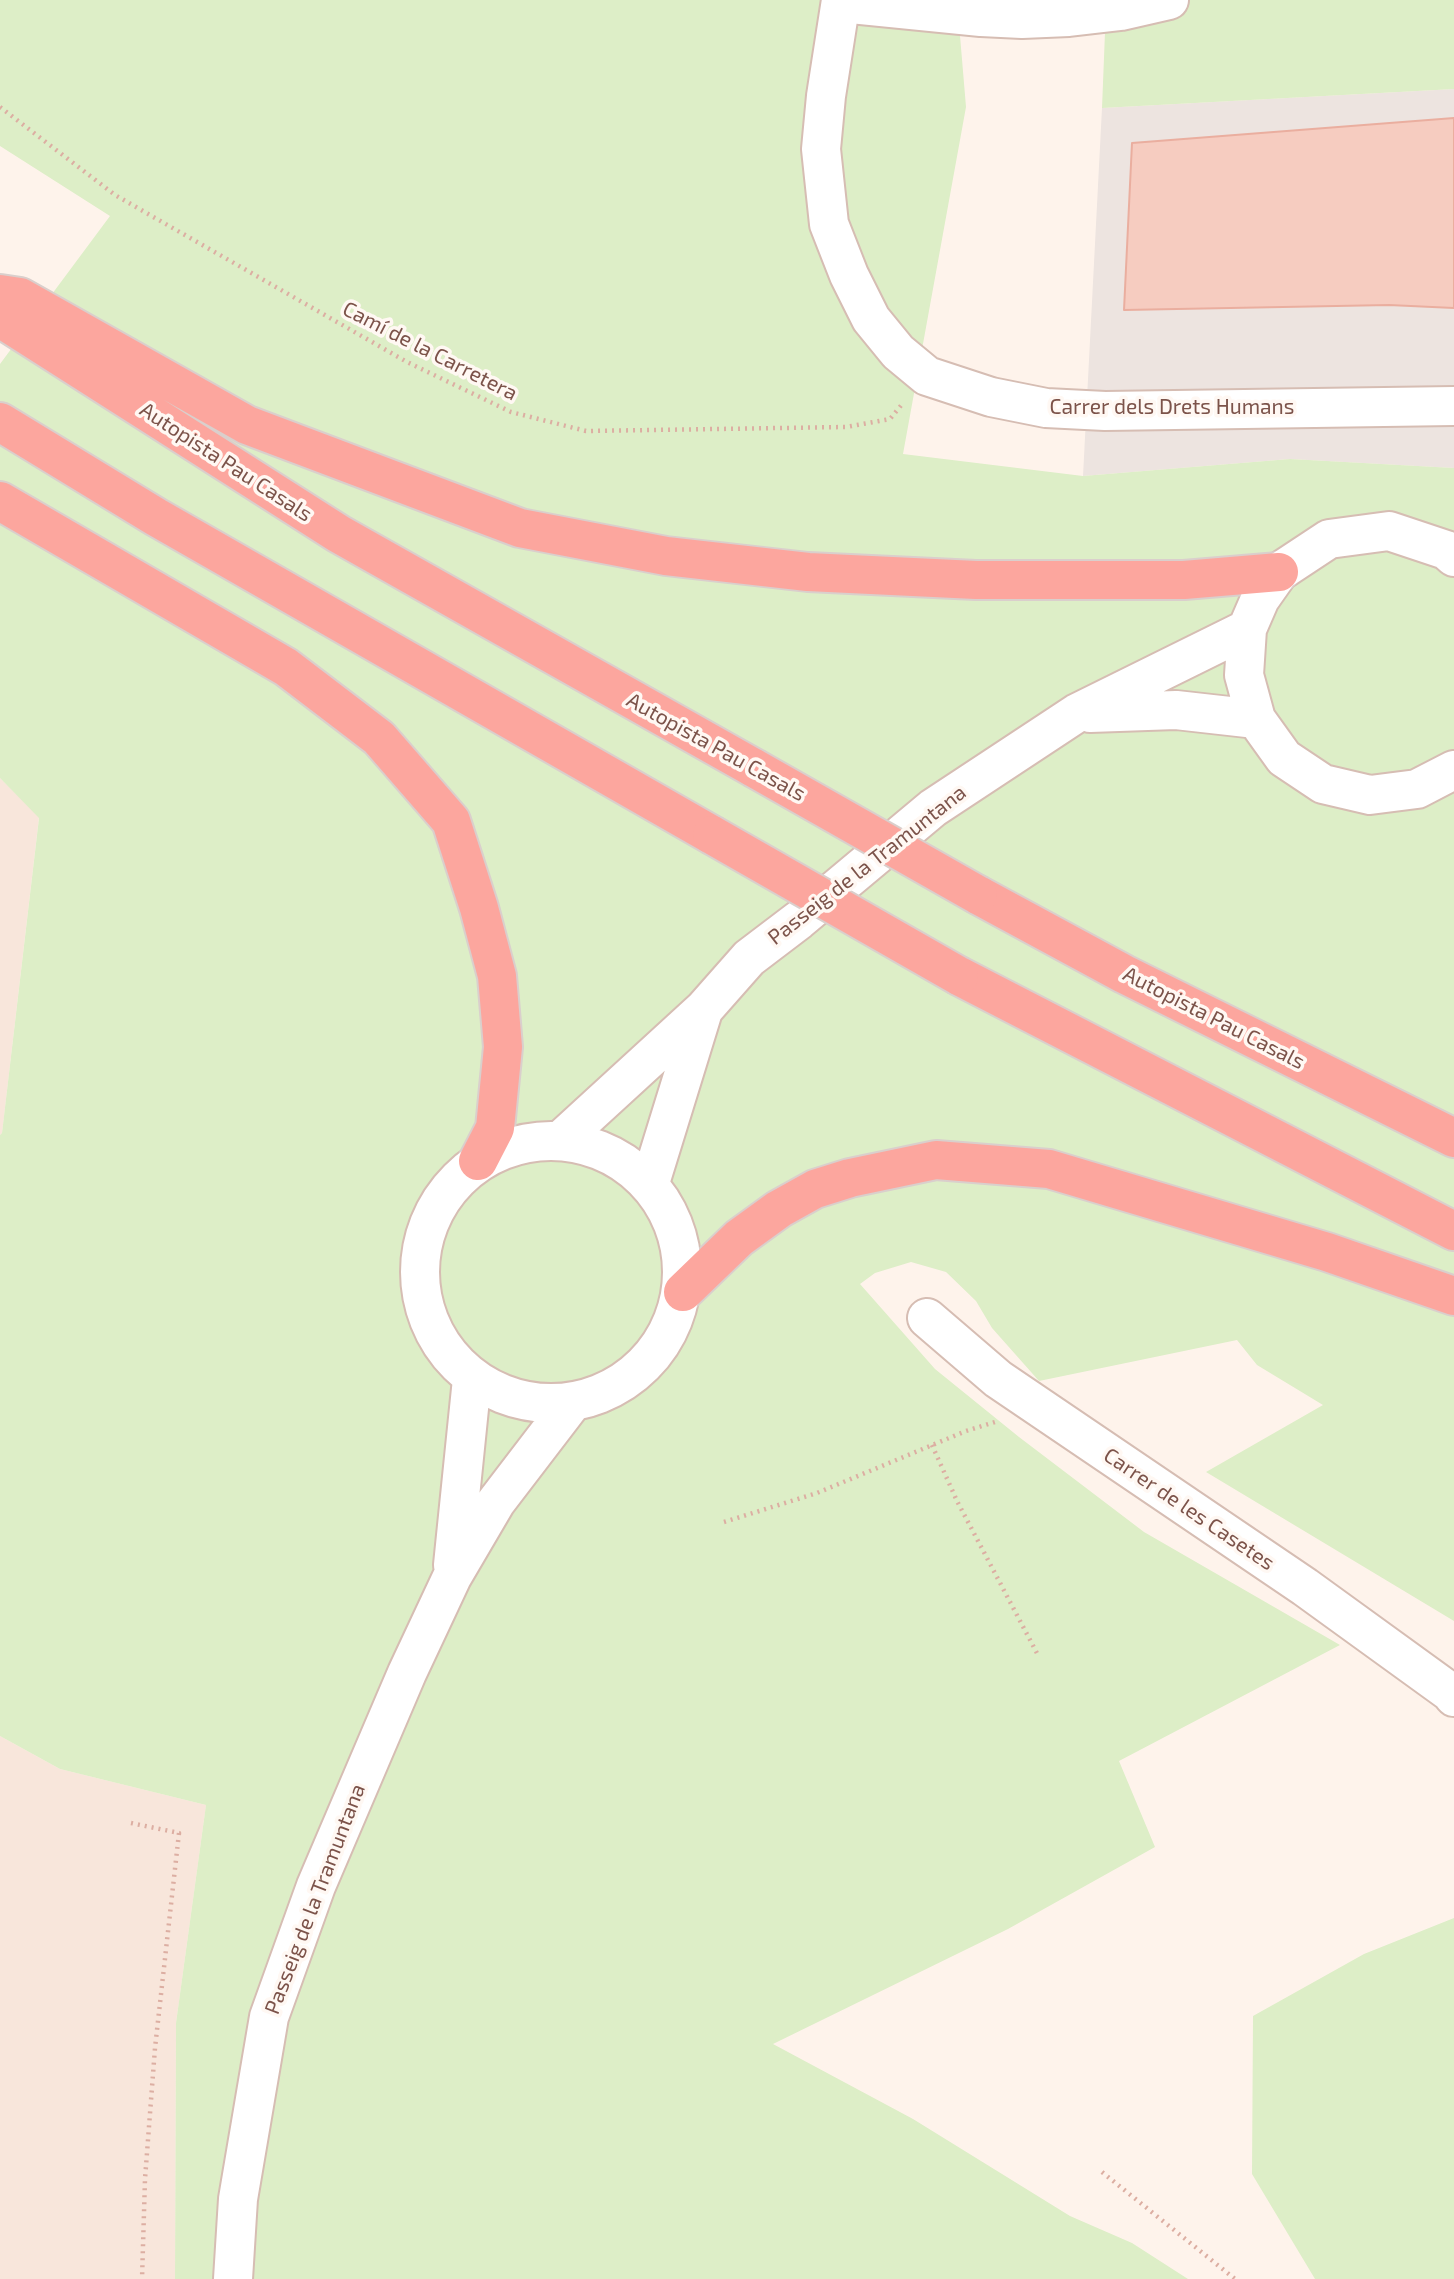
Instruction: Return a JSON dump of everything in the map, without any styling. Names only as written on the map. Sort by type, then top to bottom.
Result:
[{"type":"highway","points":[[0,294],[20,297],[247,425],[520,528],[666,556],[808,572],[976,580],[1184,580],[1279,572]]},
{"type":"highway","name":"Autopista Pau Casals","points":[[0,318],[339,534],[978,895],[1124,974],[1454,1138]]},
{"type":"highway","points":[[0,422],[156,517],[959,975],[1454,1231]]},
{"type":"highway","points":[[0,501],[286,667],[379,738],[451,821],[497,975],[503,1047],[495,1128],[478,1161]]},
{"type":"highway","points":[[683,1292],[739,1238],[779,1209],[815,1189],[850,1178],[936,1160],[1049,1168],[1327,1252],[1454,1296]]},
{"type":"street","points":[[841,1],[981,17],[1022,10],[1069,17],[1169,0]]},
{"type":"street","name":"Carrer dels Drets Humans","points":[[841,1],[826,96],[821,149],[828,224],[871,319],[898,352],[927,376],[991,397],[1046,408],[1105,411],[1454,406]]},
{"type":"street","points":[[1454,557],[1446,550],[1389,531],[1329,539],[1279,572],[1260,599],[1247,629],[1244,675],[1256,719],[1283,758],[1323,784],[1370,795],[1417,789],[1454,770]]},
{"type":"street","name":"Passeig de la Tramuntana","points":[[561,1140],[704,1009],[749,958],[799,920],[933,808],[1077,713],[1247,629]]},
{"type":"street","points":[[1077,713],[1176,710],[1256,719]]},
{"type":"street","name":"Passeig de la Tramuntana","points":[[650,1183],[704,1009]]},
{"type":"street","points":[[561,1140],[609,1153],[650,1183],[679,1234],[683,1292],[663,1344],[623,1384],[571,1404],[519,1401],[471,1379],[437,1341],[419,1294],[421,1243],[442,1197],[478,1161],[518,1144],[561,1140]]},
{"type":"street","name":"Carrer de les Casetes","points":[[927,1318],[998,1379],[1305,1587],[1454,1697]]},
{"type":"street","name":"Passeig de la Tramuntana","points":[[452,1577],[471,1379]]},
{"type":"street","name":"Passeig de la Tramuntana","points":[[233,2279],[238,2199],[268,2017],[316,1886],[407,1673],[452,1577],[496,1502],[571,1404]]},
{"type":"path","name":"Camí de la Carretera","points":[[0,107],[116,195],[407,362],[511,412],[586,431],[846,426],[890,419],[927,376]]},
{"type":"path","points":[[724,1522],[817,1493],[966,1431],[1039,1408]]},
{"type":"path","points":[[932,1446],[957,1501],[1039,1657]]},
{"type":"path","points":[[131,1823],[179,1833],[155,2048],[145,2179],[142,2279]]},
{"type":"path","points":[[1102,2172],[1235,2279]]},
{"type":"shaded area","points":[[1454,89],[1454,468],[1290,459],[1083,476],[1102,108]]},
{"type":"shaded area","points":[[0,778],[39,817],[0,1135]]},
{"type":"shaded area","points":[[0,1736],[60,1769],[206,1805],[176,2023],[175,2279],[0,2279]]},
{"type":"green space","points":[[0,0],[957,0],[966,107],[903,454],[1083,476],[1290,459],[1454,468],[1454,1621],[1206,1472],[1323,1405],[1257,1365],[1237,1340],[1039,1381],[992,1328],[976,1301],[946,1272],[911,1262],[875,1273],[860,1284],[935,1369],[1144,1532],[1340,1645],[1119,1761],[1155,1847],[1008,1929],[773,2044],[913,2119],[1070,2216],[1132,2243],[1188,2279],[175,2279],[176,2023],[206,1805],[60,1769],[0,1736],[0,1135],[39,818],[0,778],[0,364],[110,216],[0,146]]},
{"type":"green space","points":[[1127,0],[1454,0],[1454,89],[1102,108],[1106,7]]},
{"type":"green space","points":[[1454,1918],[1454,2279],[1315,2279],[1252,2174],[1253,2016],[1364,1954]]},
{"type":"building","points":[[1454,118],[1454,308],[1389,305],[1124,310],[1132,143]]}]
